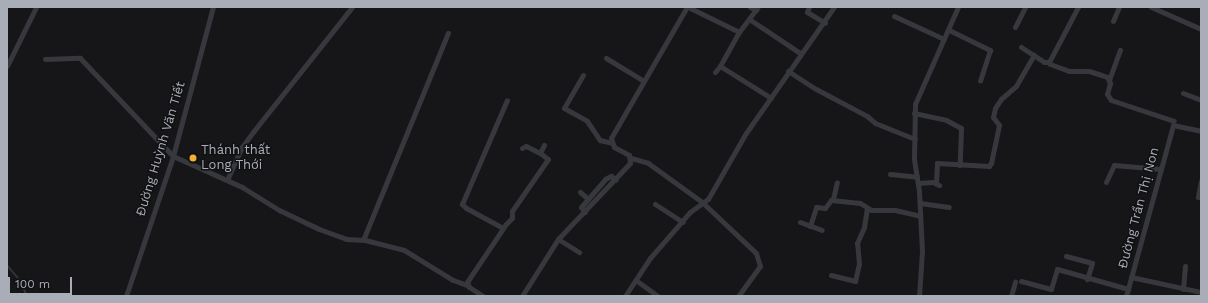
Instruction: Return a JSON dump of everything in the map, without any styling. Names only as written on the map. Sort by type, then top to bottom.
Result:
[{"type":"street","points":[[7,66],[36,7]]},
{"type":"street","name":"Đường Huỳnh Văn Tiết","points":[[128,295],[173,156],[213,7]]},
{"type":"street","points":[[227,180],[242,146],[352,7]]},
{"type":"street","points":[[612,143],[611,138],[687,7],[739,32]]},
{"type":"street","points":[[750,7],[757,8]]},
{"type":"street","points":[[809,7],[807,12],[825,23]]},
{"type":"street","points":[[625,296],[637,282],[650,258],[682,222],[714,190],[746,133],[800,53],[825,23],[834,7]]},
{"type":"street","points":[[919,296],[922,251],[914,113],[918,93],[949,30],[958,7]]},
{"type":"street","points":[[1015,27],[1025,7]]},
{"type":"street","points":[[1049,62],[1078,7]]},
{"type":"street","points":[[1113,21],[1119,7]]},
{"type":"street","points":[[1151,7],[1201,29]]},
{"type":"street","points":[[715,72],[720,66],[739,32],[757,8]]},
{"type":"street","points":[[894,16],[944,39]]},
{"type":"street","points":[[748,19],[800,53]]},
{"type":"street","points":[[949,30],[988,47],[990,52],[980,80]]},
{"type":"street","points":[[363,240],[448,33]]},
{"type":"street","points":[[1021,47],[1034,55],[1069,70],[1089,71],[1110,80]]},
{"type":"street","points":[[1120,50],[1107,94],[1111,100],[1173,123],[1201,131]]},
{"type":"street","points":[[890,174],[937,184],[937,163],[989,166],[991,163],[998,125],[993,117],[995,108],[1001,99],[1016,86],[1034,55]]},
{"type":"street","points":[[45,59],[80,58],[173,156],[227,180],[279,210],[318,229],[346,239],[363,240],[404,250],[454,280],[467,285],[483,296]]},
{"type":"street","points":[[606,58],[644,81]]},
{"type":"street","points":[[720,66],[771,98]]},
{"type":"street","points":[[788,71],[816,89],[867,116],[875,123],[915,138]]},
{"type":"street","points":[[583,75],[564,108],[587,121],[600,140],[612,143],[631,158],[648,163],[702,202],[759,258],[760,266],[738,296]]},
{"type":"street","points":[[1183,92],[1199,99]]},
{"type":"street","points":[[503,228],[466,208],[462,204],[506,100]]},
{"type":"street","points":[[914,113],[946,120],[961,128],[960,165]]},
{"type":"street","name":"Đường Trần Thị Non","points":[[1126,296],[1173,123]]},
{"type":"street","points":[[540,153],[544,145]]},
{"type":"street","points":[[467,285],[503,228],[512,218],[512,211],[548,159],[526,146],[522,148]]},
{"type":"street","points":[[522,296],[558,239],[616,180],[631,158]]},
{"type":"street","points":[[1106,182],[1114,165],[1161,170]]},
{"type":"street","points":[[585,212],[581,207],[608,177],[616,180]]},
{"type":"street","points":[[1201,181],[1198,197],[1201,197]]},
{"type":"street","points":[[833,199],[837,182]]},
{"type":"street","points":[[580,192],[588,199]]},
{"type":"street","points":[[810,226],[816,207],[825,208],[829,200],[833,199],[860,203],[867,208],[894,210],[920,216]]},
{"type":"street","points":[[920,203],[949,207]]},
{"type":"street","points":[[655,204],[682,222]]},
{"type":"street","points":[[831,275],[855,281],[859,264],[858,244],[864,227],[867,208]]},
{"type":"street","points":[[800,222],[822,230]]},
{"type":"street","points":[[558,239],[579,252]]},
{"type":"street","points":[[1066,256],[1092,263],[1087,279]]},
{"type":"street","points":[[1183,289],[1185,266]]},
{"type":"street","points":[[1021,281],[1051,289],[1056,269],[1128,290]]},
{"type":"street","points":[[1131,277],[1201,292]]},
{"type":"street","points":[[637,282],[658,296]]},
{"type":"street","points":[[1011,296],[1015,282]]},
{"type":"waterway","points":[[7,265],[21,281],[27,296]]},
{"type":"place","name":"Thánh thất Long Thới","points":[[193,158]]}]
